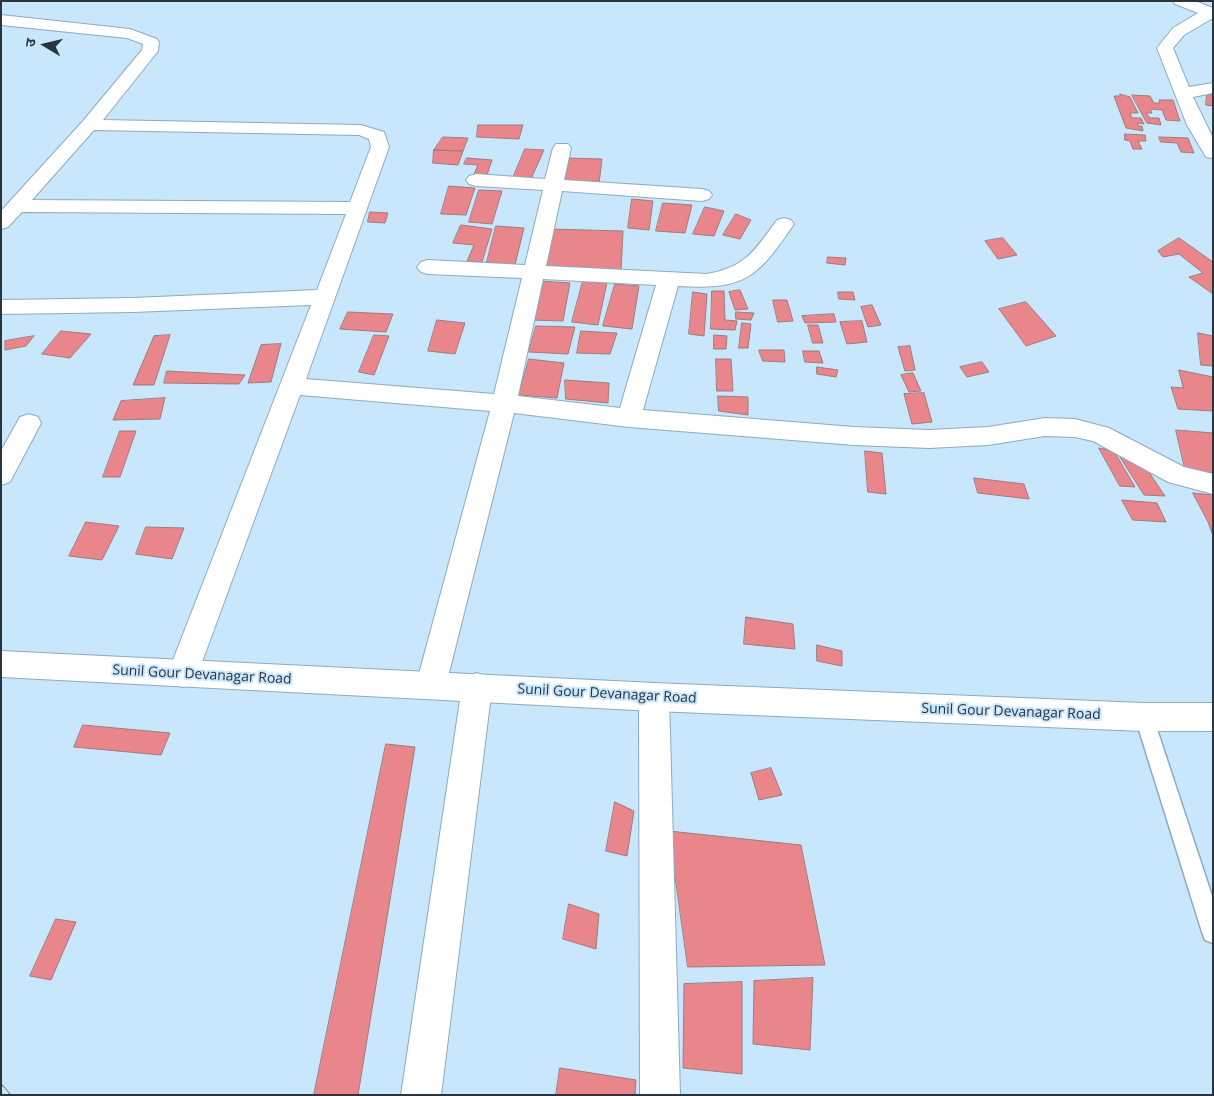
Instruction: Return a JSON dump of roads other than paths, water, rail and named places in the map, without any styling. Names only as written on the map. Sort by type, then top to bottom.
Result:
[{"type":"street","points":[[1180,1],[1212,13]]},
{"type":"street","points":[[1212,13],[1178,32],[1169,40],[1165,48],[1196,125],[1213,152]]},
{"type":"street","points":[[1,20],[130,34],[151,42],[150,51],[89,125],[1,223]]},
{"type":"street","points":[[1184,93],[1213,88]]},
{"type":"street","points":[[89,125],[361,130],[378,136],[380,146],[183,673]]},
{"type":"street","points":[[432,685],[504,404],[562,148]]},
{"type":"street","points":[[476,180],[702,195]]},
{"type":"street","points":[[18,206],[357,208]]},
{"type":"street","points":[[428,266],[707,281],[734,277],[754,267],[784,224]]},
{"type":"street","points":[[629,418],[669,279]]},
{"type":"street","points":[[1,307],[134,305],[325,296]]},
{"type":"street","points":[[291,386],[504,404],[629,418],[854,436],[929,439],[988,436],[1045,427],[1075,428],[1100,434],[1177,475],[1213,484]]},
{"type":"street","points":[[1,475],[29,423]]},
{"type":"street","name":"Sunil Gour Devanagar Road","points":[[1,664],[297,681],[477,687],[654,697],[1144,717],[1213,717]]},
{"type":"street","points":[[421,1095],[477,687]]},
{"type":"street","points":[[654,697],[660,1095]]},
{"type":"lane","points":[[1144,717],[1213,932]]},
{"type":"railway","points":[[1,1088],[7,1095]]}]
